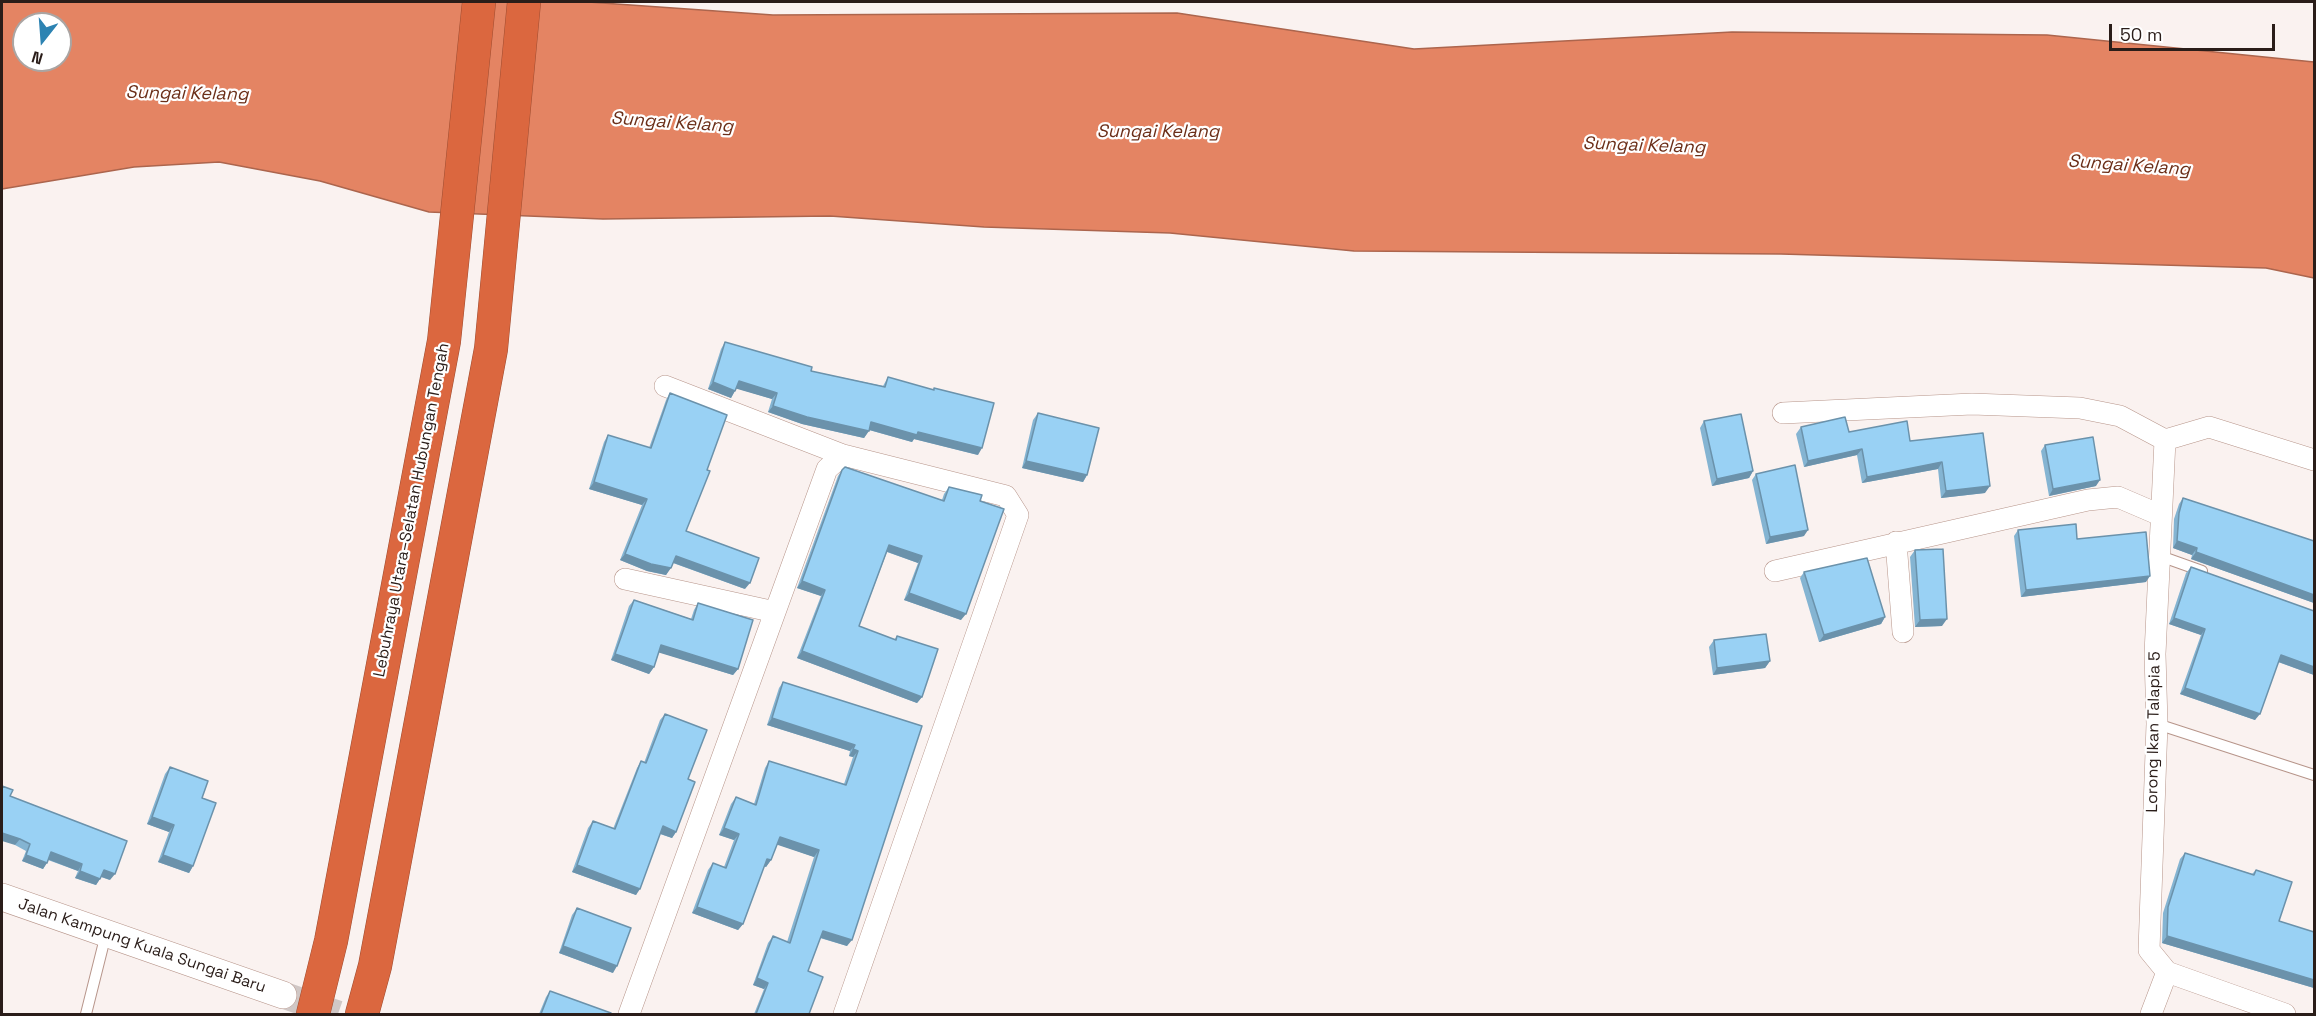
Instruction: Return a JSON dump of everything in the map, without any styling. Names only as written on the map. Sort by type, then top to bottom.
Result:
[{"type":"highway","name":"Lebuhraya Utara–Selatan Hubungan Tengah","points":[[313,1014],[330,941],[444,341],[479,2]]},
{"type":"highway","points":[[362,1014],[375,966],[491,349],[524,2]]},
{"type":"street","points":[[665,386],[843,455],[1006,496],[1018,515],[844,1014]]},
{"type":"street","points":[[1783,413],[1972,404],[2080,408],[2120,416],[2165,440],[2209,427],[2314,460]]},
{"type":"street","name":"Lorong Ikan Talapia 5","points":[[2165,440],[2160,515],[2156,654],[2157,724],[2149,950],[2167,972]]},
{"type":"street","points":[[629,1014],[827,469],[843,455]]},
{"type":"street","points":[[1775,571],[2088,500],[2118,497],[2160,515]]},
{"type":"street","points":[[1896,542],[1903,632]]},
{"type":"street","points":[[625,579],[775,612]]},
{"type":"street","name":"Jalan Kampung Kuala Sungai Baru","points":[[2,897],[283,995]]},
{"type":"street","points":[[2151,1014],[2167,972],[2284,1014]]},
{"type":"lane","points":[[2160,556],[2215,576]]},
{"type":"lane","points":[[2157,724],[2314,775]]},
{"type":"lane","points":[[86,1014],[106,934]]},
{"type":"water","name":"Sungai Kelang","points":[[2,2],[588,2],[773,15],[1177,13],[1414,49],[1732,32],[2047,35],[2314,62],[2314,278],[2266,268],[1781,254],[1354,251],[1170,233],[984,227],[830,216],[603,219],[429,212],[320,181],[219,162],[134,167],[2,189]]},
{"type":"building","points":[[725,342],[812,367],[811,371],[885,387],[888,377],[994,403],[982,448],[918,432],[917,435],[871,422],[869,431],[807,417],[773,406],[777,393],[739,381],[735,391],[713,382]]},
{"type":"building","points":[[670,393],[727,415],[707,470],[710,471],[686,531],[759,558],[750,583],[676,556],[671,568],[651,564],[625,554],[647,499],[594,482],[608,435],[651,448]]},
{"type":"building","points":[[1038,413],[1099,428],[1087,475],[1026,461]]},
{"type":"building","points":[[1741,414],[1753,471],[1717,479],[1704,421]]},
{"type":"building","points":[[1845,417],[1849,432],[1907,421],[1910,441],[1983,433],[1990,486],[1946,491],[1942,462],[1867,477],[1862,449],[1808,461],[1801,427]]},
{"type":"building","points":[[2093,437],[2100,480],[2053,489],[2045,445]]},
{"type":"building","points":[[1795,465],[1808,530],[1770,537],[1756,474]]},
{"type":"building","points":[[845,467],[944,501],[949,487],[982,495],[980,501],[1004,509],[966,614],[909,593],[922,556],[889,545],[859,626],[896,640],[897,636],[938,649],[922,697],[802,651],[825,590],[802,581]]},
{"type":"building","points":[[2183,498],[2314,541],[2314,595],[2196,552],[2197,548],[2177,541],[2179,513]]},
{"type":"building","points":[[2076,524],[2077,539],[2146,532],[2150,576],[2026,590],[2018,530]]},
{"type":"building","points":[[1943,549],[1947,619],[1920,620],[1915,550]]},
{"type":"building","points":[[1867,558],[1885,617],[1824,635],[1804,572]]},
{"type":"building","points":[[2191,567],[2314,611],[2314,667],[2281,655],[2260,714],[2185,688],[2205,629],[2174,618]]},
{"type":"building","points":[[634,600],[693,620],[698,603],[753,620],[738,669],[661,645],[654,667],[615,654]]},
{"type":"building","points":[[1766,634],[1770,661],[1717,668],[1714,640]]},
{"type":"building","points":[[783,682],[922,726],[852,940],[823,931],[808,971],[823,977],[809,1014],[756,1014],[768,983],[757,978],[773,936],[790,943],[819,850],[780,837],[771,860],[767,859],[743,924],[697,907],[713,863],[726,868],[739,834],[724,828],[736,797],[756,805],[769,761],[846,785],[858,751],[853,749],[855,745],[772,718]]},
{"type":"building","points":[[665,714],[707,730],[688,779],[695,782],[676,832],[663,826],[640,889],[577,865],[593,821],[615,829],[641,761],[646,763]]},
{"type":"building","points":[[170,767],[208,781],[202,798],[216,803],[193,866],[163,855],[174,825],[152,817]]},
{"type":"building","points":[[2,786],[13,790],[10,796],[127,841],[115,874],[104,870],[100,879],[80,871],[82,864],[51,852],[47,863],[26,855],[30,844],[2,833]]},
{"type":"building","points":[[2185,853],[2254,875],[2256,870],[2292,882],[2279,921],[2314,932],[2314,980],[2167,936],[2168,907]]},
{"type":"building","points":[[577,908],[631,928],[617,966],[563,946]]},
{"type":"building","points":[[550,991],[611,1013],[541,1014]]},
{"type":"tunnel","points":[[283,995],[338,1014]]}]
